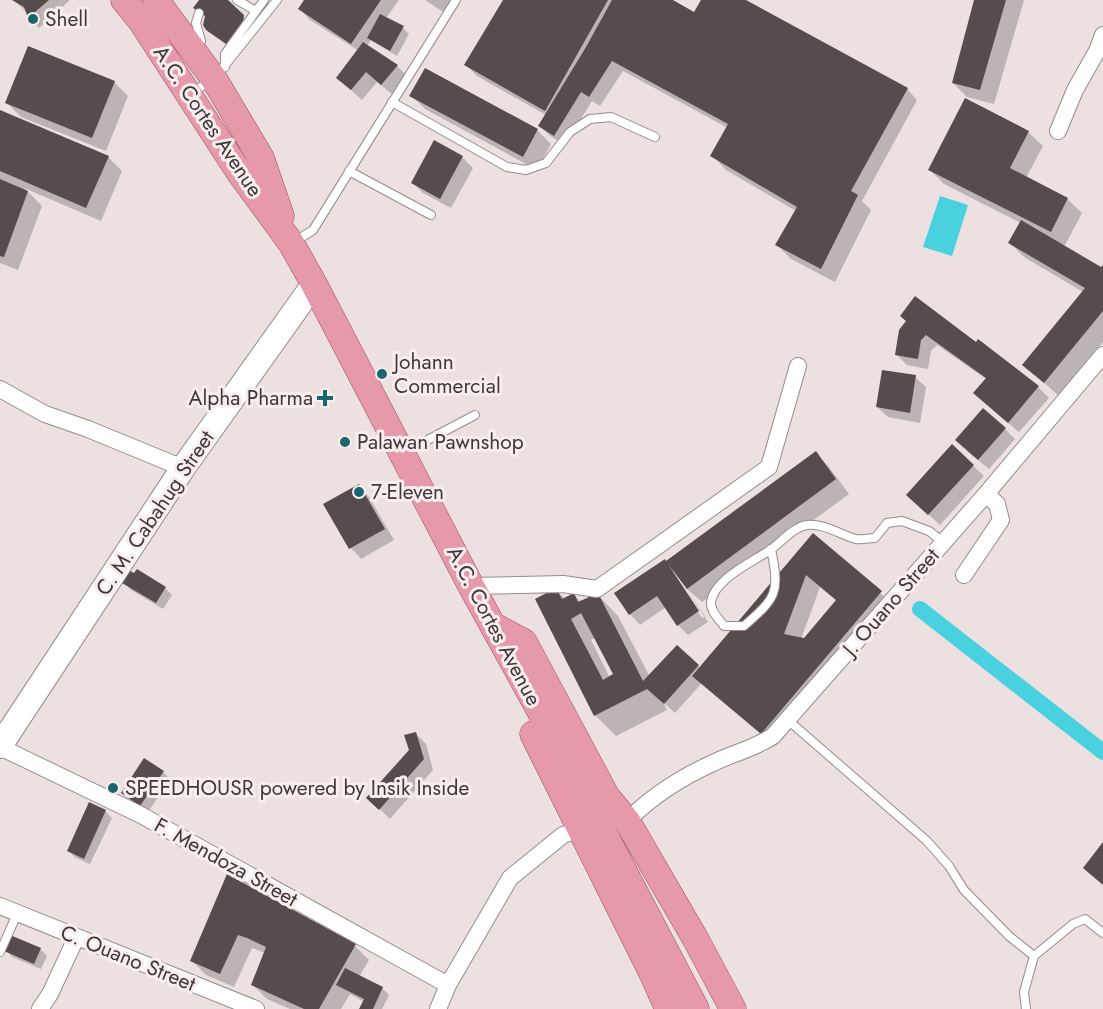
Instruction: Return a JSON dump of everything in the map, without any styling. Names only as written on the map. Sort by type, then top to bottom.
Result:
[{"type":"main road","name":"A.C. Cortes Avenue","points":[[124,0],[141,21],[190,94],[239,172],[291,243],[696,1009]]},
{"type":"main road","name":"A.C. Cortes Avenue","points":[[156,0],[191,48],[220,73],[261,158],[291,243]]},
{"type":"main road","points":[[340,333],[334,355],[456,580],[668,1009]]},
{"type":"main road","points":[[494,626],[524,642],[607,797],[635,812],[695,938],[733,1009]]},
{"type":"street","points":[[1059,131],[1075,90],[1098,51],[1103,35]]},
{"type":"street","name":"C. M. Cabahug Street","points":[[0,746],[183,468],[314,284]]},
{"type":"street","name":"J. Ouano Street","points":[[635,812],[713,762],[757,746],[773,736],[789,721],[1103,355]]},
{"type":"street","points":[[471,586],[563,584],[597,589],[769,467],[798,366]]},
{"type":"street","points":[[0,389],[45,414],[183,468]]},
{"type":"street","points":[[964,576],[1001,520],[997,504],[986,494]]},
{"type":"street","name":"F. Mendoza Street","points":[[0,746],[141,815],[448,985]]},
{"type":"street","points":[[438,1009],[448,985],[510,878],[563,835],[581,829]]},
{"type":"street","name":"C. Ouano Street","points":[[0,906],[256,1009]]},
{"type":"street","points":[[40,1009],[50,994],[76,938]]},
{"type":"lane","points":[[237,0],[256,11]]},
{"type":"lane","points":[[220,73],[225,54],[264,0]]},
{"type":"lane","points":[[190,94],[220,73],[277,0]]},
{"type":"lane","points":[[291,243],[313,230],[456,0]]},
{"type":"lane","points":[[191,48],[201,40],[196,23],[199,13]]},
{"type":"lane","points":[[392,102],[507,167],[526,170],[546,163],[570,132],[590,119],[611,117],[655,137]]},
{"type":"lane","points":[[349,171],[431,214]]},
{"type":"lane","points":[[402,453],[475,415]]},
{"type":"lane","points":[[771,549],[777,577],[776,587],[770,599],[763,609],[744,626],[724,626],[713,610],[711,601],[716,591],[740,567],[806,525],[819,526],[859,539],[875,538],[887,523],[902,521],[929,531],[943,542]]},
{"type":"lane","points":[[789,721],[927,841],[949,866],[964,890],[1009,936],[1034,956]]},
{"type":"lane","points":[[0,952],[17,914]]},
{"type":"lane","points":[[1026,1009],[1024,993],[1034,956],[1073,924],[1085,920],[1103,933]]},
{"type":"water","points":[[940,196],[968,205],[952,256],[923,247]]},
{"type":"building","points":[[12,0],[49,0],[28,18],[24,7]]},
{"type":"building","points":[[199,0],[228,0],[244,15],[243,21],[226,44],[206,30],[203,25],[205,16],[193,8]]},
{"type":"building","points":[[304,0],[381,0],[351,44],[298,9]]},
{"type":"building","points":[[503,0],[608,0],[545,111],[464,65]]},
{"type":"building","points":[[612,0],[673,0],[694,12],[701,0],[746,0],[908,88],[851,191],[858,195],[821,269],[775,245],[797,207],[710,156],[728,124],[612,61],[589,97],[581,92],[554,136],[538,126]]},
{"type":"building","points":[[974,0],[1006,0],[980,90],[952,83]]},
{"type":"building","points":[[380,14],[404,26],[390,51],[367,38]]},
{"type":"building","points":[[363,42],[398,65],[381,85],[366,72],[351,90],[336,78]]},
{"type":"building","points":[[28,46],[115,81],[92,138],[5,103]]},
{"type":"building","points":[[425,68],[538,129],[523,157],[409,96]]},
{"type":"building","points":[[965,98],[1029,131],[1010,168],[1068,198],[1051,232],[928,170]]},
{"type":"building","points":[[0,110],[109,156],[86,208],[0,171]]},
{"type":"building","points":[[434,140],[463,156],[440,199],[411,183]]},
{"type":"building","points":[[0,179],[28,191],[4,257],[0,256]]},
{"type":"building","points":[[1021,220],[1101,267],[1103,265],[1103,311],[1044,383],[1022,365],[1085,288],[1008,243]]},
{"type":"building","points":[[915,296],[976,342],[978,339],[1039,386],[1008,423],[973,393],[986,378],[926,335],[921,340],[918,359],[895,355],[899,330],[906,321],[900,316]]},
{"type":"building","points":[[882,370],[916,375],[910,413],[876,407]]},
{"type":"building","points":[[983,408],[1006,428],[978,460],[955,440]]},
{"type":"building","points":[[952,444],[974,465],[928,515],[906,495]]},
{"type":"building","points":[[816,451],[836,479],[687,589],[668,564],[699,611],[677,626],[657,596],[629,615],[614,593],[665,559],[666,561]]},
{"type":"building","points":[[359,484],[385,529],[349,549],[323,504]]},
{"type":"building","points":[[813,533],[882,591],[761,734],[692,676]],"holes":[[[806,575],[836,600],[804,638],[784,634]]]},
{"type":"building","points":[[137,569],[166,587],[156,603],[122,583],[130,571],[134,573]]},
{"type":"building","points":[[556,588],[562,599],[574,593],[578,602],[598,593],[643,681],[677,645],[699,665],[664,704],[647,689],[594,716],[535,599]],"holes":[[[581,613],[613,674],[603,680],[571,619]]]},
{"type":"building","points":[[416,732],[424,759],[379,810],[366,798],[409,750],[404,735]]},
{"type":"building","points":[[144,758],[164,771],[140,806],[121,793]]},
{"type":"building","points":[[89,802],[106,810],[84,859],[67,851]]},
{"type":"building","points":[[1103,842],[1103,885],[1083,868]]},
{"type":"building","points":[[227,874],[356,944],[319,1009],[304,1009],[251,985],[266,947],[247,938],[238,935],[220,974],[190,961]]},
{"type":"building","points":[[10,935],[41,948],[34,964],[4,951]]},
{"type":"building","points":[[345,968],[383,987],[373,1009],[359,1009],[364,999],[336,985]]},
{"type":"waterway","points":[[920,609],[1103,752]]},
{"type":"place","name":"Shell","points":[[33,19]]},
{"type":"place","name":"Johann Commercial","points":[[382,374]]},
{"type":"place","name":"Alpha Pharma","points":[[325,398]]},
{"type":"place","name":"Palawan Pawnshop","points":[[345,442]]},
{"type":"place","name":"7-Eleven","points":[[359,492]]},
{"type":"place","name":"SPEEDHOUSR powered by Insik Inside","points":[[113,788]]}]
